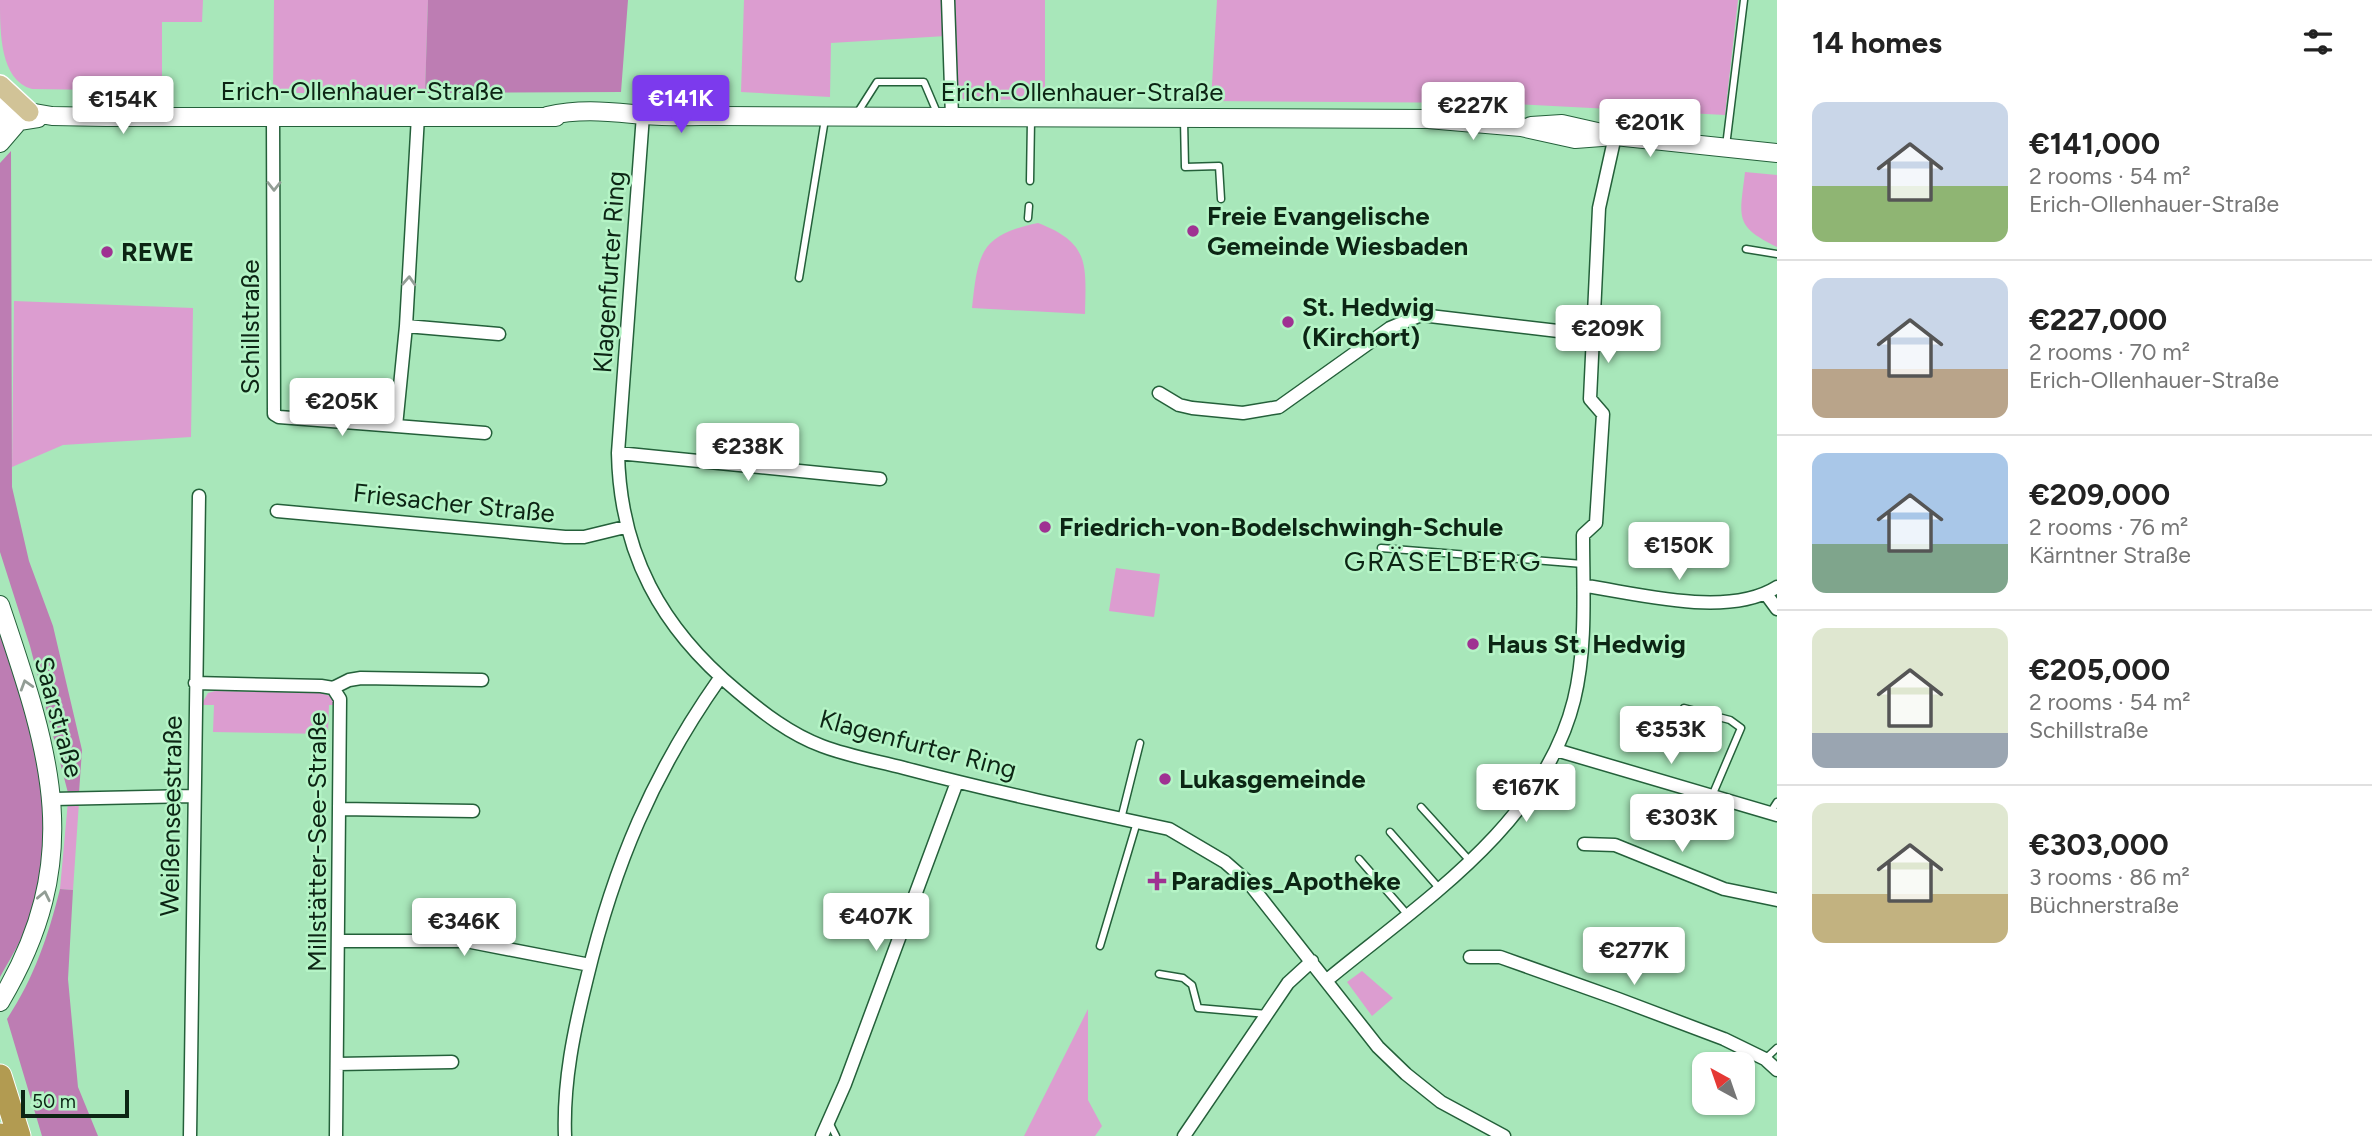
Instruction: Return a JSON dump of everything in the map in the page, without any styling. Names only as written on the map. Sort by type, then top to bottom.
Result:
[{"type":"highway","points":[[0,1076],[19,1136]]},
{"type":"main road","points":[[0,85],[16,120]]},
{"type":"street","points":[[945,117],[948,0]]},
{"type":"street","name":"Erich-Ollenhauer-Straße","points":[[0,107],[16,120],[52,116],[547,116],[586,121],[643,115],[1428,119],[1521,127],[1562,124],[1615,136],[1777,153]]},
{"type":"street","name":"Klagenfurter Ring","points":[[643,115],[618,453],[619,490],[625,527],[662,611],[678,634],[720,678],[769,718],[823,746],[957,782],[1168,829],[1225,862],[1263,898],[1378,1047],[1441,1102],[1504,1136]]},
{"type":"street","points":[[396,426],[406,326],[418,116]]},
{"type":"street","name":"Schillstraße","points":[[273,117],[274,414],[279,417],[485,433]]},
{"type":"street","points":[[0,143],[16,120]]},
{"type":"street","points":[[1327,980],[1470,861],[1519,806],[1556,750],[1577,686],[1586,586],[1583,536],[1596,523],[1603,414],[1590,400],[1592,335],[1599,208],[1615,136]]},
{"type":"street","points":[[1159,393],[1179,405],[1192,408],[1243,413],[1279,407],[1390,328],[1422,315],[1592,335]]},
{"type":"street","points":[[406,326],[499,334]]},
{"type":"street","points":[[618,453],[880,479]]},
{"type":"street","name":"Weißenseestraße","points":[[191,1136],[193,796],[199,496]]},
{"type":"street","name":"Friesacher Straße","points":[[277,511],[565,537],[584,537],[625,527]]},
{"type":"street","points":[[1586,586],[1709,603],[1771,590],[1777,609]]},
{"type":"street","name":"Saarstraße","points":[[0,606],[40,729],[53,799],[53,835],[45,891],[22,960],[0,1002]]},
{"type":"street","points":[[333,688],[348,680],[361,678],[482,680]]},
{"type":"street","points":[[565,1136],[569,1058],[606,902],[632,832],[686,728],[720,678]]},
{"type":"street","name":"Millstätter-See-Straße","points":[[195,683],[333,688],[340,699],[336,1136]]},
{"type":"street","points":[[1556,750],[1712,796],[1775,810]]},
{"type":"street","points":[[821,1136],[829,1122],[957,782]]},
{"type":"street","points":[[53,799],[193,796]]},
{"type":"street","points":[[340,809],[473,811]]},
{"type":"street","points":[[1584,844],[1615,845],[1724,889],[1777,900]]},
{"type":"street","points":[[339,941],[466,941],[590,965]]},
{"type":"street","points":[[1470,957],[1500,957],[1724,1039],[1765,1059],[1777,1070]]},
{"type":"street","points":[[1184,1136],[1289,983],[1312,961]]},
{"type":"street","points":[[337,1064],[452,1062]]},
{"type":"lane","points":[[1726,148],[1744,0]]},
{"type":"lane","points":[[855,117],[877,82],[924,82],[945,117]]},
{"type":"lane","points":[[799,278],[826,117]]},
{"type":"lane","points":[[1030,181],[1031,117]]},
{"type":"lane","points":[[1184,118],[1185,166],[1219,166],[1221,199]]},
{"type":"lane","points":[[1028,218],[1029,206]]},
{"type":"lane","points":[[1746,249],[1777,254]]},
{"type":"lane","points":[[1381,548],[1583,564]]},
{"type":"lane","points":[[1684,708],[1730,720],[1741,728],[1712,796]]},
{"type":"lane","points":[[1121,819],[1140,743]]},
{"type":"lane","points":[[1421,807],[1470,861]]},
{"type":"lane","points":[[1100,946],[1137,822]]},
{"type":"lane","points":[[1390,832],[1439,888]]},
{"type":"lane","points":[[1359,859],[1407,914]]},
{"type":"lane","points":[[1159,974],[1183,978],[1192,985],[1198,1008],[1267,1014]]},
{"type":"lane","points":[[1765,1059],[1777,1048]]},
{"type":"lane","points":[[829,1122],[836,1136]]},
{"type":"shaded area","points":[[0,0],[203,0],[202,22],[162,22],[162,91],[32,89],[21,84],[8,66],[0,27]]},
{"type":"shaded area","points":[[274,0],[428,0],[425,93],[273,93]]},
{"type":"shaded area","points":[[428,0],[628,0],[621,92],[425,93]]},
{"type":"shaded area","points":[[744,0],[944,0],[946,36],[831,43],[830,97],[741,92]]},
{"type":"shaded area","points":[[954,0],[1045,0],[1045,100],[956,99]]},
{"type":"shaded area","points":[[1217,0],[1738,0],[1725,115],[1496,103],[1211,101]]},
{"type":"shaded area","points":[[11,151],[12,487],[29,561],[53,626],[82,750],[79,793],[68,793],[30,646],[0,552],[0,163]]},
{"type":"shaded area","points":[[1745,172],[1777,175],[1777,247],[1746,226],[1741,210]]},
{"type":"shaded area","points":[[1038,223],[1055,231],[1076,247],[1084,269],[1085,314],[972,308],[980,260],[986,249],[1004,234]]},
{"type":"shaded area","points":[[14,301],[193,308],[191,437],[63,445],[12,467]]},
{"type":"shaded area","points":[[1116,568],[1160,574],[1154,617],[1109,611]]},
{"type":"shaded area","points":[[0,619],[39,761],[46,835],[43,870],[35,905],[24,933],[0,977]]},
{"type":"shaded area","points":[[208,693],[321,693],[330,696],[335,705],[329,705],[328,734],[213,732],[214,705],[201,705]]},
{"type":"shaded area","points":[[68,801],[79,802],[73,890],[60,889]]},
{"type":"shaded area","points":[[60,889],[73,890],[68,979],[78,1087],[98,1136],[42,1136],[7,1019],[39,957]]},
{"type":"shaded area","points":[[1362,971],[1393,998],[1372,1016],[1347,982]]},
{"type":"shaded area","points":[[1088,1009],[1088,1100],[1102,1126],[1095,1136],[1024,1136]]},
{"type":"place","name":"Freie Evangelische Gemeinde Wiesbaden","points":[[1193,231]]},
{"type":"place","name":"REWE","points":[[107,252]]},
{"type":"place","name":"St. Hedwig (Kirchort)","points":[[1288,322]]},
{"type":"place","name":"Friedrich-von-Bodelschwingh-Schule","points":[[1045,527]]},
{"type":"place","name":"Haus St. Hedwig","points":[[1473,644]]},
{"type":"place","name":"Lukasgemeinde","points":[[1165,779]]},
{"type":"place","name":"Paradies_Apotheke","points":[[1157,881]]},
{"type":"district","name":"GRÄSELBERG","points":[[1443,561]]}]
